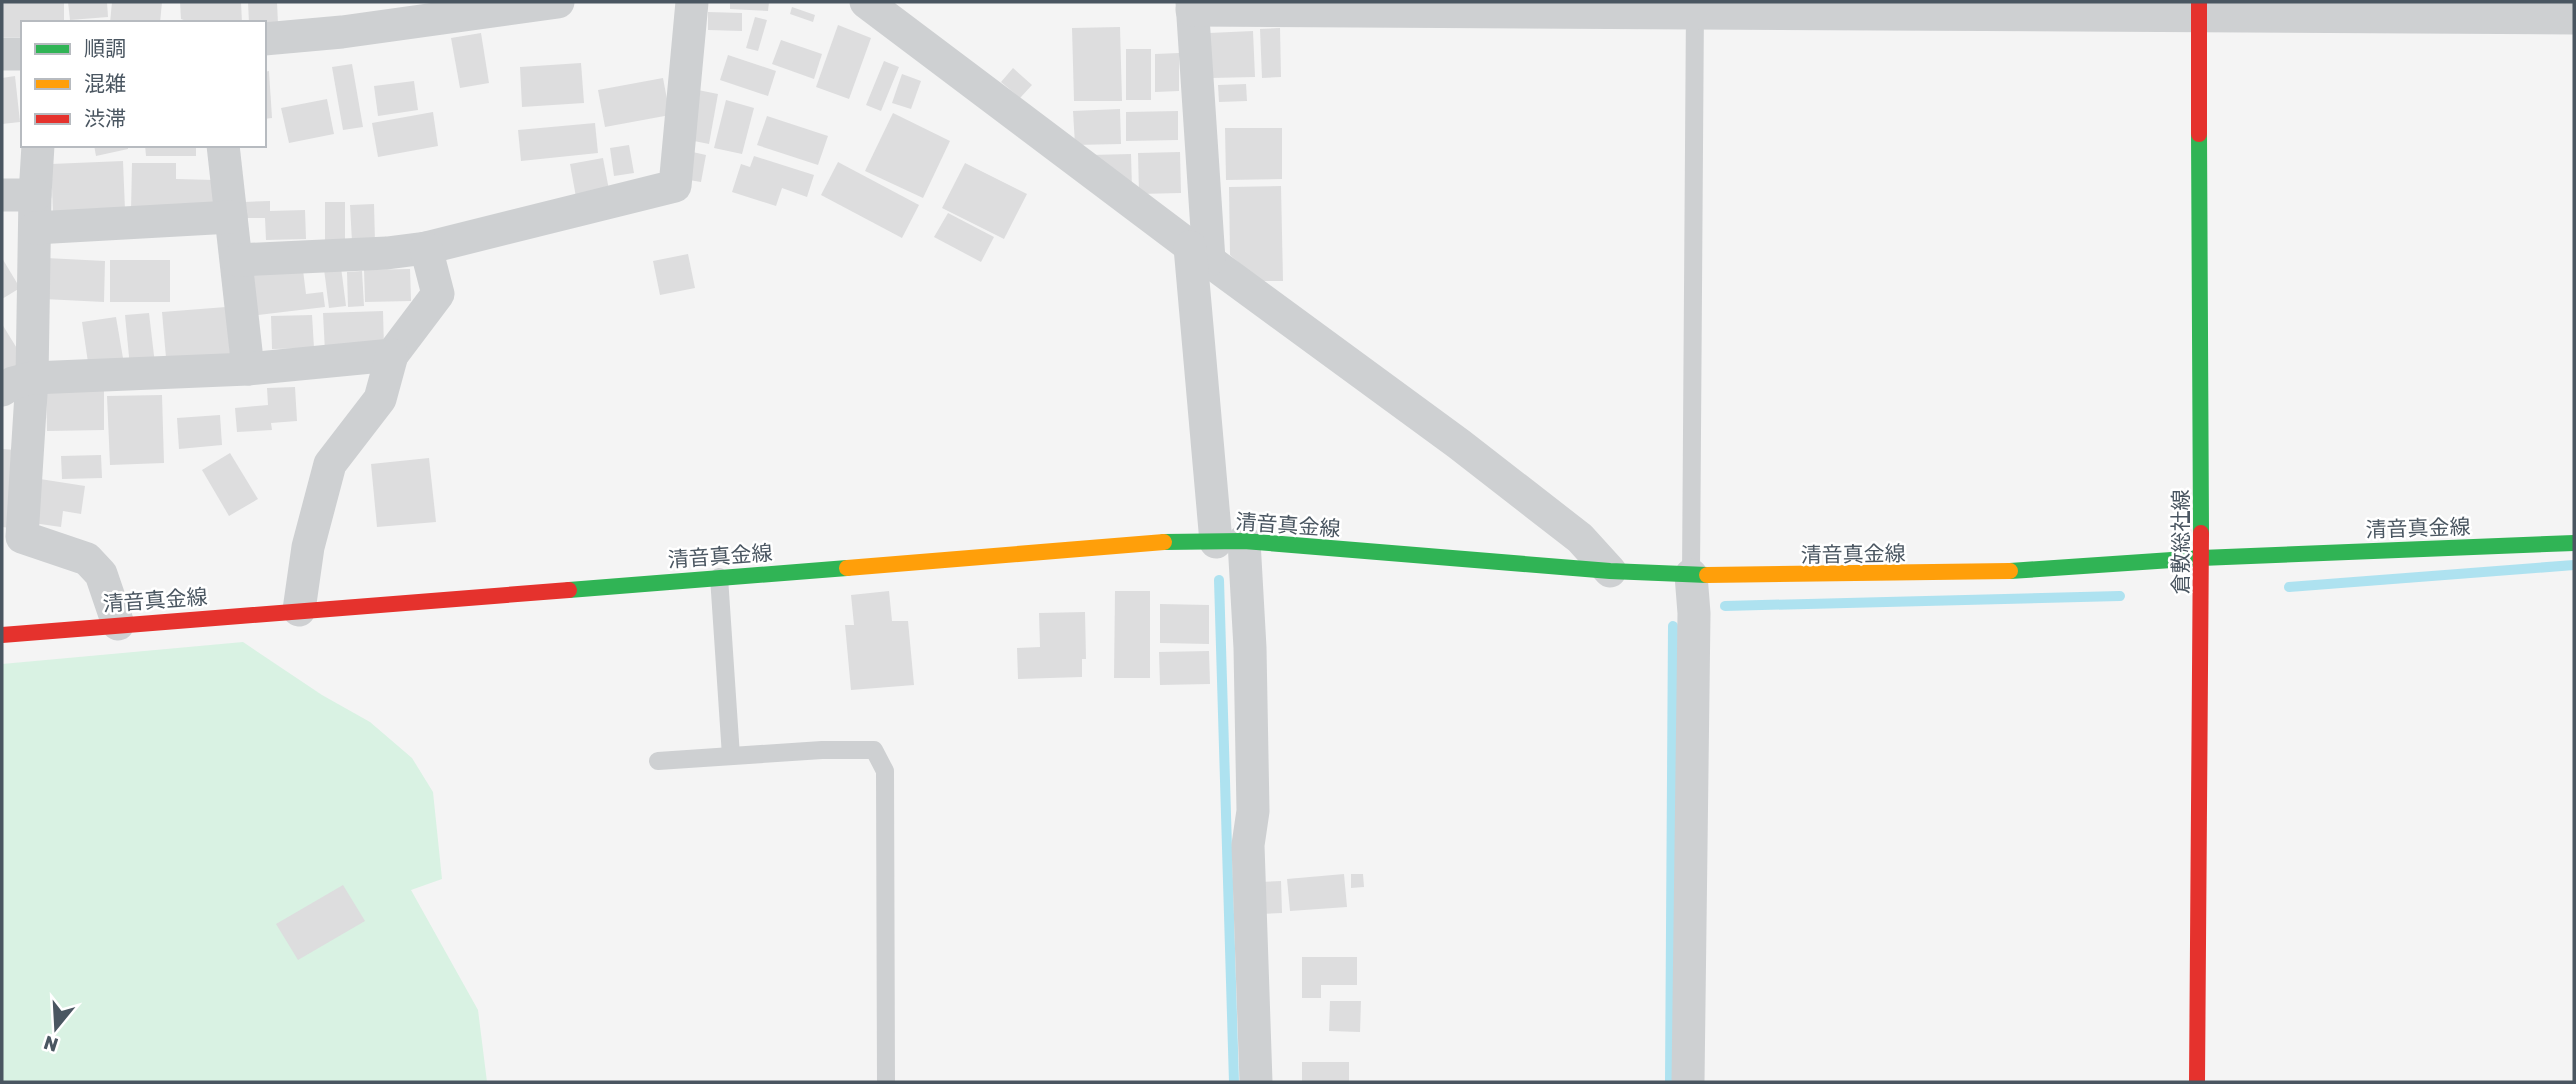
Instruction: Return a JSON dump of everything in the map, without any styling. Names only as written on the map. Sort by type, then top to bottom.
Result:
[{"type":"main road","name":"倉敷総社線","points":[[2197,1082],[2201,558],[2199,9]]},
{"type":"main road","name":"清音真金線","points":[[2,635],[1170,542],[1230,542],[1690,575],[1873,576],[2089,567],[2201,558],[2574,543]]},
{"type":"street","points":[[266,39],[342,32],[558,2]]},
{"type":"street","points":[[237,260],[387,253],[426,248],[675,186],[692,2]]},
{"type":"street","points":[[866,2],[1200,254],[1459,444],[1580,538],[1610,571]]},
{"type":"street","points":[[1256,1082],[1248,845],[1253,811],[1250,662],[1230,542],[1200,254],[1192,6],[2199,9],[2574,18]]},
{"type":"street","points":[[2,54],[21,54]]},
{"type":"street","points":[[38,147],[35,228],[17,384],[22,537],[87,559],[101,574],[118,624]]},
{"type":"street","points":[[223,147],[248,369]]},
{"type":"street","points":[[2,195],[35,195]]},
{"type":"street","points":[[35,228],[231,217]]},
{"type":"street","points":[[299,610],[308,547],[330,464],[380,399],[392,355],[438,294],[426,248]]},
{"type":"street","points":[[17,384],[248,369],[392,355]]},
{"type":"street","points":[[1688,1082],[1694,613],[1690,575]]},
{"type":"lane","points":[[1690,575],[1695,7]]},
{"type":"lane","points":[[719,577],[731,756]]},
{"type":"lane","points":[[657,761],[874,750],[885,771],[886,1082]]},
{"type":"green space","points":[[243,642],[322,695],[370,722],[412,758],[433,792],[442,879],[411,890],[478,1010],[487,1082],[2,1082],[2,664]]},
{"type":"building","points":[[2,2],[64,2],[64,21],[21,21],[21,37],[2,37]]},
{"type":"building","points":[[68,2],[107,2],[108,17],[70,20]]},
{"type":"building","points":[[112,2],[162,2],[160,21],[110,21]]},
{"type":"building","points":[[180,2],[241,2],[242,21],[181,19]]},
{"type":"building","points":[[248,2],[277,2],[278,24],[249,21]]},
{"type":"building","points":[[730,2],[769,2],[768,11],[730,9]]},
{"type":"building","points":[[792,7],[815,15],[813,22],[790,14]]},
{"type":"building","points":[[708,12],[742,13],[742,31],[708,30]]},
{"type":"building","points":[[755,17],[767,20],[758,51],[746,48]]},
{"type":"building","points":[[838,25],[871,38],[849,99],[816,87]]},
{"type":"building","points":[[1120,27],[1122,101],[1074,101],[1072,28]]},
{"type":"building","points":[[1280,28],[1281,77],[1262,78],[1260,29]]},
{"type":"building","points":[[1253,31],[1255,77],[1211,78],[1209,33]]},
{"type":"building","points":[[481,33],[489,83],[460,88],[451,38]]},
{"type":"building","points":[[781,40],[822,54],[814,79],[772,64]]},
{"type":"building","points":[[1126,49],[1151,49],[1151,100],[1126,100]]},
{"type":"building","points":[[1179,53],[1179,91],[1155,92],[1155,54]]},
{"type":"building","points":[[728,55],[776,71],[768,96],[720,80]]},
{"type":"building","points":[[884,61],[899,67],[881,111],[866,105]]},
{"type":"building","points":[[581,63],[584,103],[522,107],[520,67]]},
{"type":"building","points":[[352,64],[363,127],[343,130],[332,67]]},
{"type":"building","points":[[1013,68],[1032,85],[1020,98],[1001,82]]},
{"type":"building","points":[[269,71],[272,118],[266,119],[266,72]]},
{"type":"building","points":[[902,74],[921,81],[911,109],[892,103]]},
{"type":"building","points":[[15,76],[20,122],[2,124],[2,78]]},
{"type":"building","points":[[663,78],[670,115],[605,127],[598,90]]},
{"type":"building","points":[[414,81],[418,110],[378,116],[374,86]]},
{"type":"building","points":[[1246,84],[1247,101],[1219,102],[1218,85]]},
{"type":"building","points":[[693,89],[718,94],[709,144],[684,139]]},
{"type":"building","points":[[327,99],[334,134],[289,143],[281,108]]},
{"type":"building","points":[[726,100],[754,108],[742,154],[714,148]]},
{"type":"building","points":[[1120,109],[1121,144],[1075,145],[1073,111]]},
{"type":"building","points":[[1178,111],[1178,140],[1126,141],[1126,112]]},
{"type":"building","points":[[433,112],[438,146],[378,157],[372,123]]},
{"type":"building","points":[[893,113],[950,141],[923,198],[865,171]]},
{"type":"building","points":[[767,116],[828,136],[818,165],[757,145]]},
{"type":"building","points":[[595,123],[598,153],[521,161],[518,130]]},
{"type":"building","points":[[1225,128],[1282,128],[1282,179],[1226,180]]},
{"type":"building","points":[[629,145],[634,173],[614,176],[610,148]]},
{"type":"building","points":[[94,147],[128,147],[128,149],[96,156]]},
{"type":"building","points":[[145,147],[196,147],[196,156],[146,156]]},
{"type":"building","points":[[688,151],[706,155],[701,182],[683,179]]},
{"type":"building","points":[[1180,152],[1181,193],[1139,194],[1138,153]]},
{"type":"building","points":[[1131,154],[1132,189],[1090,155]]},
{"type":"building","points":[[754,156],[814,175],[807,197],[782,188],[776,206],[732,192],[741,164],[750,167]]},
{"type":"building","points":[[603,158],[609,190],[576,197],[570,164]]},
{"type":"building","points":[[123,161],[125,210],[53,213],[51,164]]},
{"type":"building","points":[[838,162],[919,205],[902,238],[821,195]]},
{"type":"building","points":[[132,163],[176,163],[176,179],[215,180],[214,212],[131,211]]},
{"type":"building","points":[[965,163],[1027,194],[1004,239],[942,208]]},
{"type":"building","points":[[1281,186],[1283,281],[1260,281],[1230,255],[1229,187]]},
{"type":"building","points":[[270,201],[270,211],[305,210],[306,239],[266,240],[265,218],[244,218],[244,202]]},
{"type":"building","points":[[325,202],[345,202],[345,244],[325,244]]},
{"type":"building","points":[[374,204],[375,242],[352,242],[350,205]]},
{"type":"building","points":[[948,213],[994,237],[981,262],[934,237]]},
{"type":"building","points":[[688,254],[695,288],[660,295],[653,261]]},
{"type":"building","points":[[2,258],[20,288],[2,299]]},
{"type":"building","points":[[46,258],[105,261],[104,302],[44,299]]},
{"type":"building","points":[[110,260],[170,260],[170,302],[110,302]]},
{"type":"building","points":[[302,262],[306,294],[323,292],[325,307],[250,316],[243,270]]},
{"type":"building","points":[[341,267],[346,306],[329,308],[324,269]]},
{"type":"building","points":[[410,269],[411,301],[365,302],[364,270]]},
{"type":"building","points":[[362,271],[364,306],[348,307],[347,272]]},
{"type":"building","points":[[226,307],[231,364],[167,369],[162,312]]},
{"type":"building","points":[[383,311],[384,349],[325,352],[323,313]]},
{"type":"building","points":[[149,313],[155,364],[130,367],[125,315]]},
{"type":"building","points":[[312,315],[314,348],[272,349],[271,316]]},
{"type":"building","points":[[116,317],[124,364],[89,369],[82,322]]},
{"type":"building","points":[[2,324],[29,368],[2,384]]},
{"type":"building","points":[[104,385],[104,430],[47,431],[46,386]]},
{"type":"building","points":[[295,387],[297,421],[271,423],[272,430],[237,432],[235,408],[268,405],[267,388]]},
{"type":"building","points":[[162,395],[164,463],[110,465],[107,396]]},
{"type":"building","points":[[220,415],[222,445],[179,449],[177,418]]},
{"type":"building","points":[[2,449],[16,450],[11,528],[2,527]]},
{"type":"building","points":[[230,453],[258,499],[229,516],[202,470]]},
{"type":"building","points":[[101,455],[102,478],[62,479],[61,456]]},
{"type":"building","points":[[429,458],[436,522],[377,527],[371,464]]},
{"type":"building","points":[[40,479],[85,486],[81,514],[63,511],[61,527],[33,523]]},
{"type":"building","points":[[889,591],[892,621],[908,621],[914,685],[851,690],[845,625],[854,625],[851,595]]},
{"type":"building","points":[[1115,591],[1150,591],[1150,678],[1114,678]]},
{"type":"building","points":[[1160,604],[1209,605],[1209,644],[1160,643]]},
{"type":"building","points":[[1085,612],[1086,659],[1082,659],[1082,677],[1018,679],[1017,648],[1040,647],[1039,613]]},
{"type":"building","points":[[1209,651],[1210,684],[1160,685],[1159,652]]},
{"type":"building","points":[[1344,874],[1347,907],[1290,911],[1287,879]]},
{"type":"building","points":[[1351,874],[1363,874],[1364,887],[1351,888]]},
{"type":"building","points":[[1281,881],[1282,913],[1259,914],[1258,882]]},
{"type":"building","points":[[343,885],[365,921],[298,960],[276,924]]},
{"type":"building","points":[[1302,957],[1357,957],[1357,985],[1321,985],[1321,998],[1302,998]]},
{"type":"building","points":[[1330,1001],[1361,1001],[1360,1032],[1329,1031]]},
{"type":"building","points":[[1302,1062],[1349,1062],[1349,1082],[1302,1082]]},
{"type":"waterway","points":[[2289,587],[2574,565]]},
{"type":"waterway","points":[[1219,580],[1234,1082]]},
{"type":"waterway","points":[[1725,606],[2120,596]]},
{"type":"waterway","points":[[1670,1082],[1673,626]]},
{"type":"traffic: fast","points":[[2199,134],[2201,533]]},
{"type":"traffic: fast","points":[[1164,542],[1244,541],[1610,571],[1707,575]]},
{"type":"traffic: fast","points":[[2010,571],[2201,558],[2574,543]]},
{"type":"traffic: fast","points":[[569,590],[847,568]]},
{"type":"traffic: slow","points":[[847,568],[1164,542]]},
{"type":"traffic: slow","points":[[1707,575],[2010,571]]},
{"type":"traffic: jam","points":[[2199,2],[2199,134]]},
{"type":"traffic: jam","points":[[2197,1082],[2201,533]]},
{"type":"traffic: jam","points":[[2,635],[569,590]]}]
